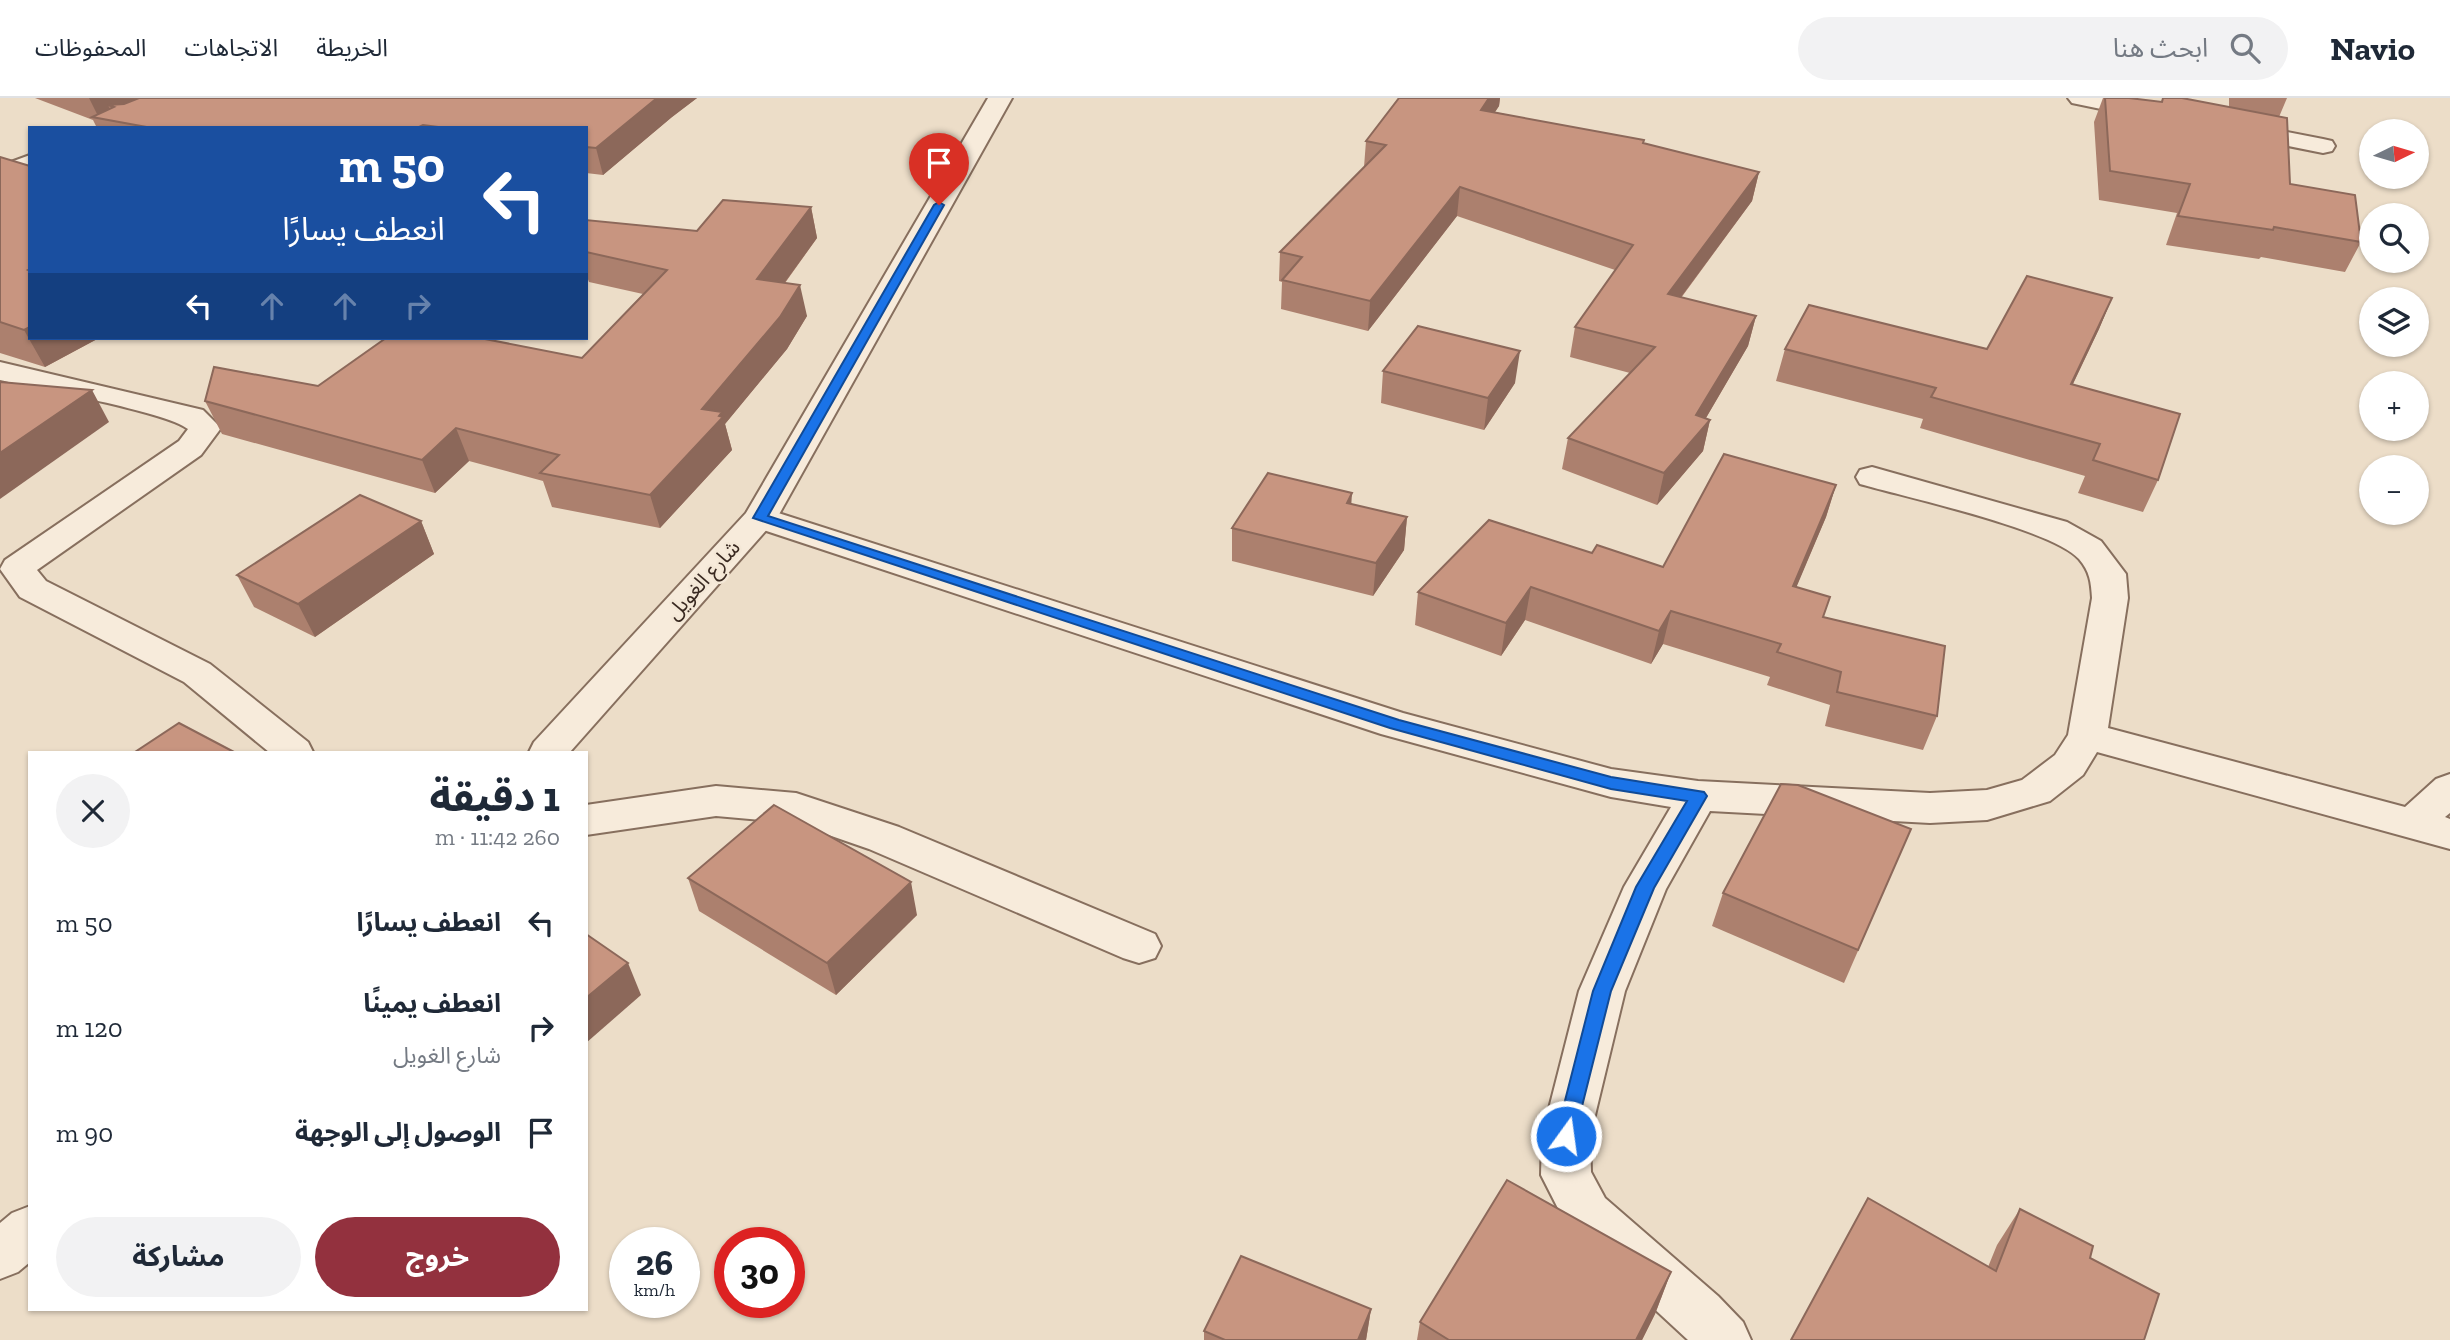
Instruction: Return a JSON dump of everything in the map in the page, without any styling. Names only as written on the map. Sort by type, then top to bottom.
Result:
[{"type":"street","name":"شارع الغويل","points":[[549,751],[760,518],[1000,98]]},
{"type":"street","points":[[2080,98],[2174,117]]},
{"type":"street","points":[[2215,125],[2323,146]]},
{"type":"street","points":[[0,174],[28,163]]},
{"type":"street","points":[[0,371],[192,417],[205,428],[190,448],[18,568],[33,589],[197,673],[293,751]]},
{"type":"street","points":[[760,518],[1395,724],[1611,783],[1698,796],[1930,808],[1987,806],[2036,791],[2068,765],[2087,736],[2110,598],[2108,574],[2089,549],[2055,529],[1872,477]]},
{"type":"street","points":[[2087,736],[2432,829],[2450,789]]},
{"type":"street","points":[[1698,796],[1645,887],[1602,991],[1566,1136],[1566,1175],[1587,1214],[1699,1314],[1724,1340]]},
{"type":"street","points":[[588,820],[716,801],[796,808],[884,838],[1139,946]]},
{"type":"street","points":[[0,1255],[28,1231]]},
{"type":"building","points":[[139,98],[657,98],[596,148],[588,147],[588,126],[141,126],[92,117],[114,107],[108,105],[124,104]]},
{"type":"building","points":[[1399,98],[1489,98],[1481,110],[1644,140],[1643,143],[1759,172],[1668,294],[1756,316],[1696,415],[1710,420],[1664,473],[1568,438],[1655,347],[1575,327],[1633,245],[1460,187],[1370,301],[1282,280],[1302,257],[1280,252],[1386,145],[1366,141]]},
{"type":"building","points":[[2105,98],[2162,102],[2163,98],[2182,98],[2287,118],[2290,184],[2355,195],[2359,242],[2274,227],[2273,230],[2178,216],[2190,184],[2110,171]]},
{"type":"building","points":[[0,157],[28,165],[28,328],[24,330],[0,322]]},
{"type":"building","points":[[723,200],[811,207],[757,279],[800,285],[780,317],[702,409],[722,412],[719,416],[723,417],[650,495],[540,473],[559,455],[456,428],[422,460],[205,401],[214,367],[318,386],[383,340],[490,340],[582,358],[667,270],[588,252],[588,220],[697,231]]},
{"type":"building","points":[[2027,276],[2112,298],[2071,384],[2180,414],[2158,480],[2093,460],[2100,444],[1931,397],[1936,388],[1785,349],[1809,305],[1987,349]]},
{"type":"building","points":[[1418,326],[1520,351],[1488,398],[1383,371]]},
{"type":"building","points":[[0,382],[92,390],[0,453]]},
{"type":"building","points":[[1724,454],[1836,485],[1793,586],[1830,597],[1823,617],[1945,646],[1937,716],[1837,692],[1841,672],[1777,652],[1781,644],[1671,611],[1659,631],[1531,587],[1506,623],[1418,592],[1489,520],[1592,553],[1597,545],[1663,567]]},
{"type":"building","points":[[1268,473],[1352,493],[1347,503],[1407,517],[1376,563],[1232,528]]},
{"type":"building","points":[[360,495],[421,521],[298,604],[237,575]]},
{"type":"building","points":[[179,723],[232,751],[137,751]]},
{"type":"building","points":[[1781,784],[1798,785],[1911,829],[1858,950],[1723,893]]},
{"type":"building","points":[[774,805],[911,882],[827,963],[688,878]]},
{"type":"building","points":[[588,935],[628,963],[588,996]]},
{"type":"building","points":[[1507,1180],[1671,1272],[1636,1340],[1449,1340],[1420,1322]]},
{"type":"building","points":[[1868,1198],[1996,1271],[2020,1209],[2093,1246],[2090,1258],[2159,1294],[2144,1340],[1791,1340]]},
{"type":"building","points":[[1241,1256],[1371,1309],[1358,1340],[1225,1340],[1204,1331]]},
{"type":"route","points":[[939,205],[760,518],[1395,724],[1611,783],[1698,796],[1645,887],[1602,991],[1566,1136]]}]
